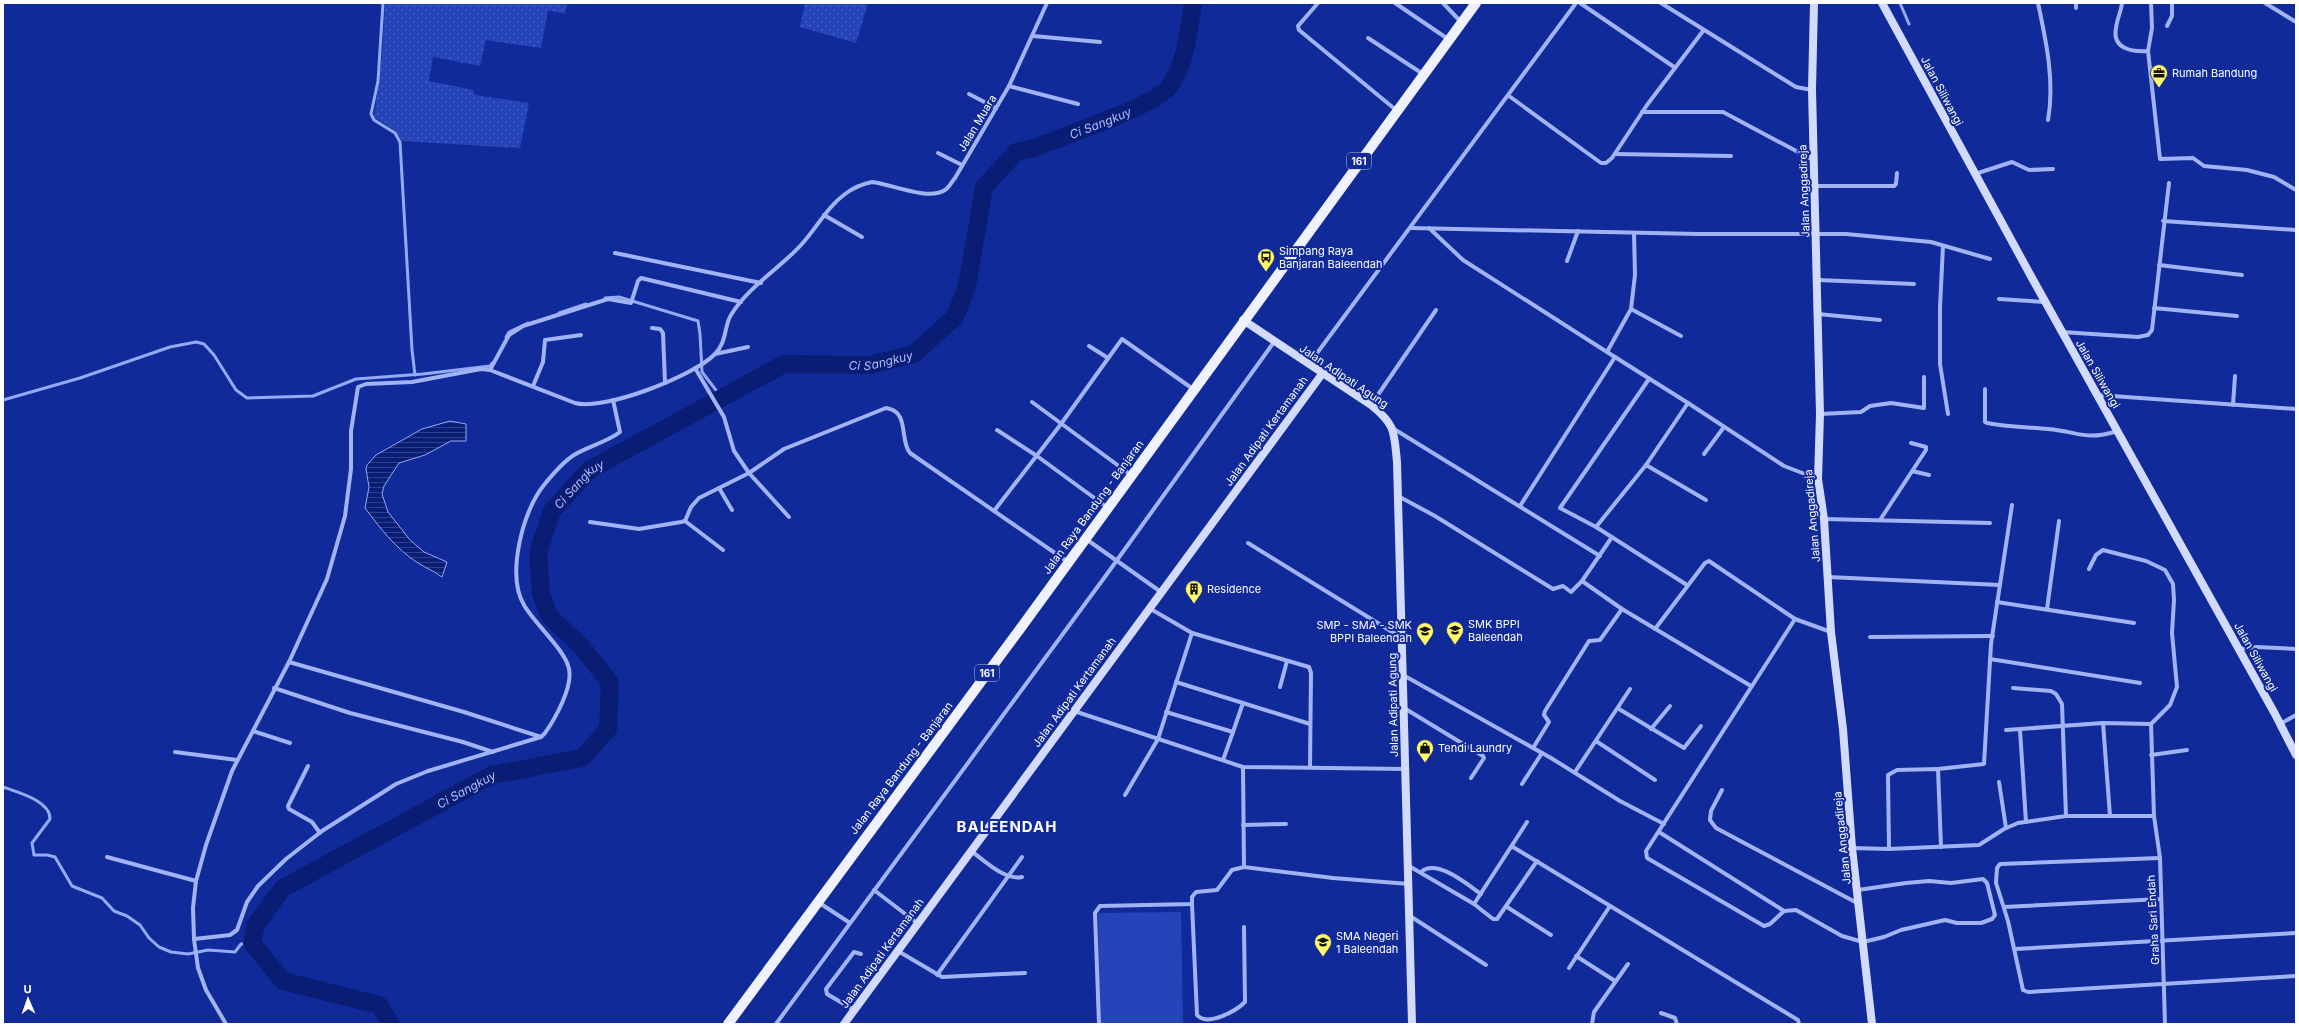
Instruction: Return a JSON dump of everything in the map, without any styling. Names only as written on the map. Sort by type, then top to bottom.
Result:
[{"type":"main road","name":"Jalan Raya Bandung - Banjaran","points":[[728,1024],[1108,508],[1243,320],[1476,3]]},
{"type":"main road","name":"Jalan Anggadireja","points":[[1814,3],[1812,90],[1813,160],[1817,235],[1820,414],[1812,478],[1824,520],[1831,632],[1844,729],[1852,848],[1858,890],[1872,1024]]},
{"type":"main road","name":"Jalan Siliwangi","points":[[1882,3],[2045,302],[2280,724],[2296,756]]},
{"type":"main road","name":"Jalan Adipati Agung","points":[[1243,320],[1308,365],[1371,405],[1394,429],[1398,496],[1412,1024]]},
{"type":"main road","name":"Jalan Adipati Kertamanah","points":[[844,1024],[1322,374]]},
{"type":"street","name":"Jalan Muara","points":[[715,354],[728,330],[730,316],[741,302],[803,243],[824,215],[844,195],[865,183],[882,183],[911,191],[936,193],[946,190],[1009,86],[1047,3]]},
{"type":"street","points":[[1318,3],[1302,20],[1298,26],[1299,30],[1397,110]]},
{"type":"street","points":[[1395,3],[1449,40]]},
{"type":"street","points":[[1443,3],[1461,23]]},
{"type":"street","points":[[1308,365],[1509,96],[1576,3]]},
{"type":"street","points":[[1580,3],[1674,67]]},
{"type":"street","points":[[1660,3],[1683,16],[1703,31],[1796,87],[1812,90]]},
{"type":"street","points":[[2038,3],[2047,48],[2050,101],[2048,120]]},
{"type":"street","points":[[2122,3],[2115,34],[2120,44],[2126,50],[2134,52],[2148,51]]},
{"type":"street","points":[[2151,3],[2152,28],[2148,51],[2160,159],[2193,158],[2204,166],[2247,170],[2274,177],[2296,190]]},
{"type":"street","points":[[2167,26],[2172,16],[2172,3]]},
{"type":"street","points":[[2265,3],[2296,22]]},
{"type":"street","points":[[1509,96],[1601,162],[1609,161],[1674,67],[1703,31]]},
{"type":"street","points":[[1033,36],[1100,42]]},
{"type":"street","points":[[1368,38],[1423,74]]},
{"type":"street","points":[[1009,86],[1078,104]]},
{"type":"street","points":[[969,94],[996,108]]},
{"type":"street","points":[[1642,112],[1723,112],[1813,160]]},
{"type":"street","points":[[938,153],[962,165]]},
{"type":"street","points":[[1615,154],[1731,156]]},
{"type":"street","points":[[1975,174],[2012,162],[2029,170],[2053,170]]},
{"type":"street","points":[[1815,186],[1894,186],[1896,184],[1897,173]]},
{"type":"street","points":[[2062,332],[2138,338],[2148,335],[2152,330],[2163,221],[2169,183]]},
{"type":"street","points":[[824,215],[862,237]]},
{"type":"street","points":[[2163,221],[2296,230]]},
{"type":"street","points":[[1411,228],[1817,235],[1846,234],[1931,242],[1990,259]]},
{"type":"street","points":[[1429,228],[1463,260],[1784,466],[1812,478]]},
{"type":"street","points":[[1567,261],[1578,231]]},
{"type":"street","points":[[1607,352],[1631,309],[1635,275],[1634,232]]},
{"type":"street","points":[[1944,246],[1940,307],[1940,364],[1948,414]]},
{"type":"street","points":[[615,253],[761,283]]},
{"type":"street","points":[[2159,265],[2242,275]]},
{"type":"street","points":[[490,370],[509,335],[524,326],[608,299],[631,303],[638,281],[642,278],[741,302]]},
{"type":"street","points":[[1818,280],[1914,284]]},
{"type":"street","points":[[1999,299],[2045,302]]},
{"type":"street","points":[[2154,308],[2237,316]]},
{"type":"street","points":[[1631,309],[1681,336]]},
{"type":"street","points":[[1371,405],[1436,310]]},
{"type":"street","points":[[1818,314],[1880,320]]},
{"type":"street","points":[[652,328],[662,331],[665,383]]},
{"type":"street","points":[[533,386],[543,362],[545,340],[581,335]]},
{"type":"street","points":[[994,511],[1061,424],[1121,340],[1123,339],[1193,389]]},
{"type":"street","points":[[776,1024],[1116,562],[1274,342]]},
{"type":"street","points":[[1089,346],[1108,358]]},
{"type":"street","points":[[226,1024],[201,980],[194,939],[193,908],[196,881],[206,845],[238,760],[320,599],[347,505],[351,469],[351,431],[358,387],[366,384],[412,382],[481,370],[490,370],[580,405],[613,400],[644,392],[696,368],[715,354],[748,348]]},
{"type":"street","points":[[1520,506],[1615,357]]},
{"type":"street","points":[[696,368],[724,417],[734,451],[749,473],[789,517]]},
{"type":"street","points":[[2233,405],[2235,376]]},
{"type":"street","points":[[1820,414],[1861,412],[1870,406],[1891,403],[1924,408],[1924,377]]},
{"type":"street","points":[[1649,379],[1560,508],[1596,527],[1687,585]]},
{"type":"street","points":[[1985,389],[1985,422],[1987,424],[2063,430],[2085,436],[2100,436],[2118,431]]},
{"type":"street","points":[[2098,395],[2296,409]]},
{"type":"street","points":[[194,939],[230,935],[237,930],[247,902],[258,886],[286,859],[320,833],[396,784],[428,771],[493,753],[541,737],[561,704],[570,671],[564,658],[524,606],[519,595],[517,569],[520,537],[532,504],[544,486],[562,466],[573,456],[620,432],[613,400]]},
{"type":"street","points":[[1032,402],[1131,475]]},
{"type":"street","points":[[1596,527],[1646,465],[1688,403]]},
{"type":"street","points":[[685,521],[691,507],[699,498],[749,473],[784,449],[879,409],[888,408],[893,410],[904,424],[906,444],[910,453],[1068,562]]},
{"type":"street","points":[[1704,454],[1724,427]]},
{"type":"street","points":[[1394,429],[1600,556]]},
{"type":"street","points":[[997,430],[1037,456],[1108,508]]},
{"type":"street","points":[[1880,520],[1926,450],[1926,447],[1911,443]]},
{"type":"street","points":[[1646,465],[1706,500]]},
{"type":"street","points":[[1912,471],[1929,475]]},
{"type":"street","points":[[719,488],[732,510]]},
{"type":"street","points":[[1398,496],[1435,516],[1553,589],[1563,586],[1571,592],[1582,581],[1612,537]]},
{"type":"street","points":[[1888,849],[1888,775],[1897,770],[1938,769],[1974,765],[1982,766],[1986,752],[1987,686],[1992,636],[1998,585],[2012,505]]},
{"type":"street","points":[[1824,520],[1990,523]]},
{"type":"street","points":[[590,522],[639,528],[685,521],[723,550]]},
{"type":"street","points":[[2047,609],[2059,521]]},
{"type":"street","points":[[1085,538],[1116,562],[1162,592]]},
{"type":"street","points":[[1248,543],[1402,638]]},
{"type":"street","points":[[2006,730],[2102,723],[2151,724],[2170,705],[2177,687],[2172,633],[2174,600],[2173,584],[2165,570],[2146,561],[2103,550],[2096,555],[2089,569]]},
{"type":"street","points":[[1654,629],[1705,563],[1712,562],[1795,619],[1831,632]]},
{"type":"street","points":[[1828,577],[1998,585]]},
{"type":"street","points":[[1582,581],[1654,629],[1751,686]]},
{"type":"street","points":[[1997,602],[2134,623]]},
{"type":"street","points":[[1149,608],[1192,633],[1307,667],[1311,671],[1310,767]]},
{"type":"street","points":[[1533,748],[1549,722],[1544,714],[1545,711],[1577,660],[1590,642],[1600,640],[1622,609]]},
{"type":"street","points":[[1784,911],[1770,924],[1764,926],[1647,858],[1646,851],[1795,619]]},
{"type":"street","points":[[1125,795],[1158,739],[1192,633]]},
{"type":"street","points":[[1870,637],[1992,636]]},
{"type":"street","points":[[2238,649],[2257,647],[2296,649]]},
{"type":"street","points":[[1990,659],[2140,683]]},
{"type":"street","points":[[1280,687],[1287,661]]},
{"type":"street","points":[[289,662],[470,713],[541,737]]},
{"type":"street","points":[[1403,675],[1575,772],[1620,801],[1664,824]]},
{"type":"street","points":[[1176,682],[1310,724]]},
{"type":"street","points":[[274,688],[350,713],[463,742],[493,753]]},
{"type":"street","points":[[2013,688],[2051,691],[2056,694],[2062,704],[2066,816]]},
{"type":"street","points":[[1575,772],[1619,709],[1630,689]]},
{"type":"street","points":[[1223,760],[1243,703]]},
{"type":"street","points":[[1651,729],[1670,706]]},
{"type":"street","points":[[1403,707],[1484,758],[1471,778]]},
{"type":"street","points":[[1619,709],[1684,748],[1700,726]]},
{"type":"street","points":[[1074,710],[1243,767],[1310,767],[1405,770]]},
{"type":"street","points":[[1166,712],[1233,732]]},
{"type":"street","points":[[2280,724],[2296,715]]},
{"type":"street","points":[[2102,723],[2110,816]]},
{"type":"street","name":"Graha Sari Endah","points":[[2151,724],[2154,816],[2160,858],[2165,983],[2165,1024]]},
{"type":"street","points":[[2020,730],[2026,822]]},
{"type":"street","points":[[253,731],[290,744]]},
{"type":"street","points":[[1596,741],[1655,780]]},
{"type":"street","points":[[2151,755],[2187,750]]},
{"type":"street","points":[[175,752],[238,760]]},
{"type":"street","points":[[1522,784],[1542,753]]},
{"type":"street","points":[[308,766],[288,806],[312,822],[320,833]]},
{"type":"street","points":[[1243,767],[1244,866]]},
{"type":"street","points":[[1938,769],[1942,847]]},
{"type":"street","points":[[1999,782],[2006,828]]},
{"type":"street","points":[[1722,790],[1711,811],[1710,820],[1716,828],[1859,904]]},
{"type":"street","points":[[1852,848],[1888,849],[1979,845],[2006,828],[2026,822],[2066,816],[2154,816]]},
{"type":"street","points":[[1474,904],[1513,847],[1527,822]]},
{"type":"street","points":[[1243,825],[1286,824]]},
{"type":"street","points":[[1659,832],[1784,911],[1796,910],[1842,936],[1863,942],[1884,937],[1901,930],[1945,920],[1957,924],[1981,923],[1992,919],[1995,915],[1988,883],[1983,879],[1951,883],[1929,881],[1906,883],[1858,890]]},
{"type":"street","points":[[1513,847],[1798,1020],[1799,1024]]},
{"type":"street","points":[[970,851],[1008,877],[1016,879],[1022,877]]},
{"type":"street","points":[[107,857],[196,881]]},
{"type":"street","points":[[937,975],[1022,857]]},
{"type":"street","points":[[2160,858],[2000,864],[1997,868],[1996,883],[2004,906],[2015,949],[2023,990],[2028,992],[2296,976]]},
{"type":"street","points":[[1409,866],[1474,904],[1495,920],[1507,907],[1537,861]]},
{"type":"street","points":[[1244,927],[1245,1002],[1212,1020],[1200,1018],[1197,1015],[1192,904],[1192,897],[1196,892],[1217,890],[1232,870],[1244,866],[1333,878],[1409,884]]},
{"type":"street","points":[[1421,872],[1426,868],[1439,868],[1481,894]]},
{"type":"street","points":[[875,890],[874,889],[917,923]]},
{"type":"street","points":[[2004,906],[2161,899]]},
{"type":"street","points":[[818,902],[850,923]]},
{"type":"street","points":[[1099,1024],[1096,909],[1100,906],[1192,904]]},
{"type":"street","points":[[1569,968],[1610,906]]},
{"type":"street","points":[[1507,907],[1551,935]]},
{"type":"street","points":[[1410,916],[1486,965]]},
{"type":"street","points":[[2015,949],[2296,933]]},
{"type":"street","points":[[898,951],[937,975],[948,977],[1025,973]]},
{"type":"street","points":[[855,1010],[827,994],[826,989],[854,952],[861,954]]},
{"type":"street","points":[[1576,956],[1615,981]]},
{"type":"street","points":[[1592,1024],[1594,1012],[1628,964]]},
{"type":"street","points":[[1661,1013],[1675,1018],[1678,1024]]},
{"type":"shaded area","points":[[385,3],[567,3],[565,14],[548,10],[541,48],[486,40],[480,66],[433,57],[429,81],[473,90],[475,95],[529,103],[520,148],[402,141],[396,131],[374,117],[382,57]]},
{"type":"shaded area","points":[[805,3],[868,3],[856,43],[800,27]]},
{"type":"shaded area","points":[[450,421],[466,424],[466,441],[451,441],[425,455],[399,463],[384,486],[382,494],[388,512],[410,540],[424,552],[447,562],[442,577],[418,563],[396,545],[365,508],[369,487],[366,469],[367,465],[376,455],[422,429]]},
{"type":"shaded area","points":[[1181,912],[1183,1024],[1100,1024],[1098,913]]},
{"type":"waterway","points":[[383,3],[378,81],[371,114],[374,120],[395,133],[400,142],[412,350],[415,375]]},
{"type":"waterway","name":"Ci Sangkuy","points":[[391,1024],[379,1005],[283,981],[252,943],[256,924],[283,888],[492,775],[582,758],[608,729],[610,683],[582,647],[549,616],[541,593],[538,553],[552,511],[589,470],[784,364],[869,365],[914,354],[955,317],[967,286],[984,187],[1016,152],[1031,149],[1083,130],[1126,112],[1160,95],[1169,87],[1180,68],[1186,46],[1193,3]]},
{"type":"waterway","points":[[1900,3],[1909,24]]},
{"type":"waterway","points":[[605,298],[619,297],[698,321],[702,372],[722,398]]},
{"type":"waterway","points":[[559,313],[586,304]]},
{"type":"waterway","points":[[506,337],[509,332],[528,323]]},
{"type":"waterway","points":[[3,400],[80,378],[170,347],[196,342],[204,344],[214,355],[236,390],[247,398],[313,396],[356,379],[423,374],[490,366],[492,363]]},
{"type":"waterway","points":[[3,787],[32,798],[45,807],[49,813],[50,819],[32,843],[34,855],[47,855],[55,857],[72,886],[102,898],[114,911],[127,916],[140,925],[149,938],[159,947],[171,952],[188,954],[208,950],[235,952],[241,944],[252,943]]},
{"type":"place","name":"Rumah Bandung","points":[[2159,88]]},
{"type":"place","name":"Simpang Raya Banjaran Baleendah","points":[[1266,272]]},
{"type":"place","name":"Residence","points":[[1194,604]]},
{"type":"place","name":"SMK BPPI Baleendah","points":[[1455,645]]},
{"type":"place","name":"SMP - SMA - SMK BPPI Baleendah","points":[[1425,646]]},
{"type":"place","name":"Tendi Laundry","points":[[1425,763]]},
{"type":"place","name":"SMA Negeri 1 Baleendah","points":[[1323,957]]},
{"type":"district","name":"BALEENDAH","points":[[1007,826]]}]
